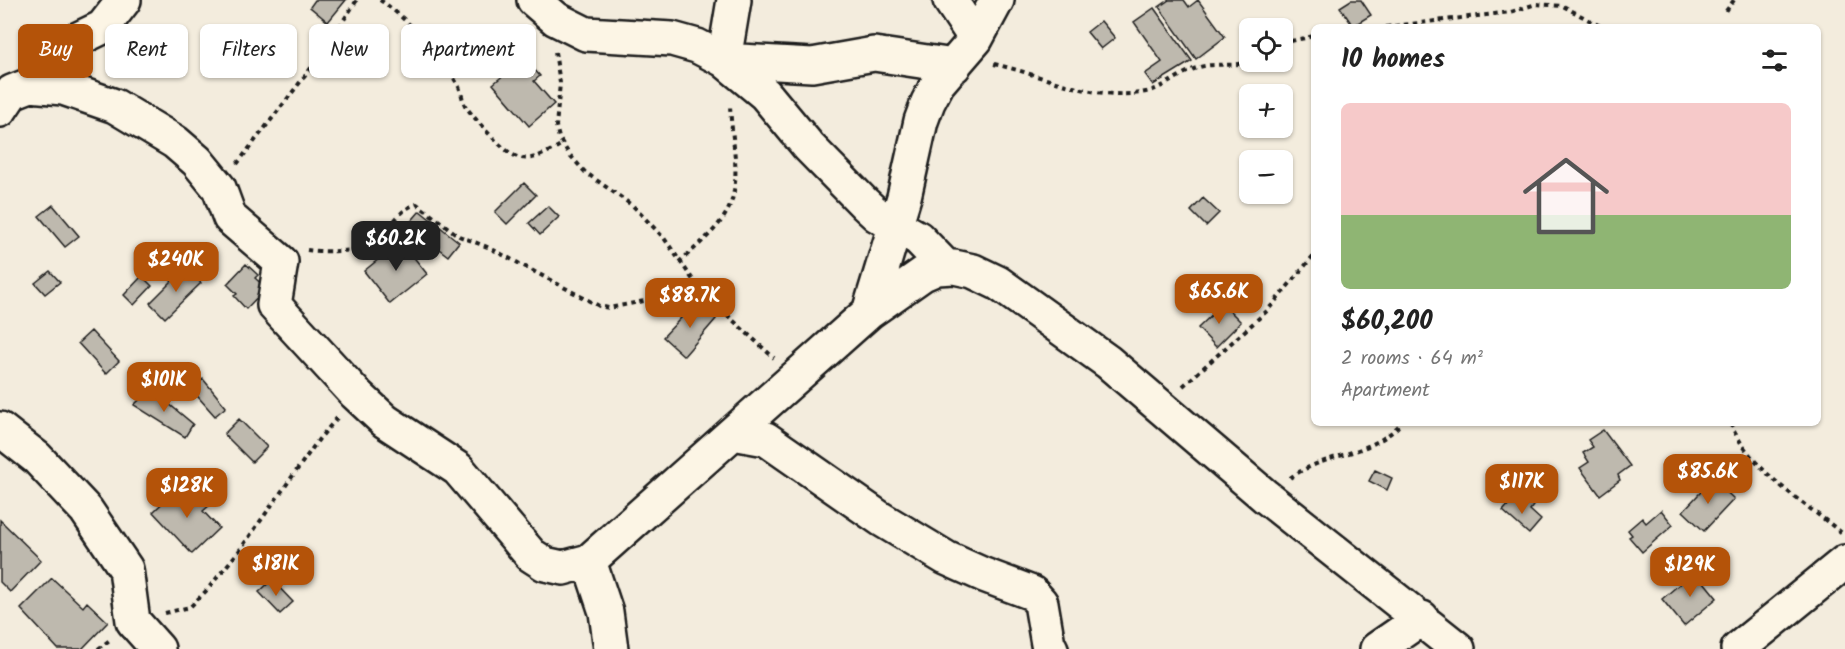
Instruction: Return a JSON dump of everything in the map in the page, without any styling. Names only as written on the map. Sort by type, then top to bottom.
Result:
[{"type":"street","points":[[50,86],[54,74],[76,40],[103,27],[124,0]]},
{"type":"street","points":[[534,0],[556,19],[586,34],[672,39],[697,46],[724,60],[765,94],[809,147],[865,204],[894,225],[918,238],[946,267]]},
{"type":"street","points":[[724,60],[734,0]]},
{"type":"street","points":[[950,0],[976,39]]},
{"type":"street","points":[[869,312],[928,102],[938,82],[976,39],[997,0]]},
{"type":"street","points":[[724,60],[812,65],[874,54],[954,66]]},
{"type":"street","points":[[1,109],[12,92],[30,85],[50,86],[115,106],[174,142],[219,188],[230,218],[281,262],[274,305],[357,395],[385,420],[458,469],[531,555],[545,564],[563,568],[589,561],[798,378],[869,312],[923,274],[946,267],[973,271],[998,283],[1108,362],[1265,496],[1422,618],[1458,649]]},
{"type":"street","points":[[0,429],[62,482],[93,520],[126,569],[132,621],[158,649]]},
{"type":"street","points":[[733,433],[761,437],[775,445],[881,519],[946,558],[984,576],[1032,593],[1041,603],[1048,644],[1052,649]]},
{"type":"street","points":[[589,561],[606,612],[611,649]]},
{"type":"street","points":[[1738,649],[1845,562]]},
{"type":"street","points":[[1377,649],[1422,618]]},
{"type":"path","points":[[219,188],[280,105],[318,59],[357,0]]},
{"type":"path","points":[[380,0],[406,20],[422,38],[458,86],[466,106],[516,157],[529,159],[563,144]]},
{"type":"path","points":[[1726,11],[1734,0]]},
{"type":"path","points":[[1411,24],[1511,12],[1536,4],[1563,6],[1596,24]]},
{"type":"path","points":[[1293,41],[1311,37]]},
{"type":"path","points":[[552,43],[558,61],[560,83],[556,126],[563,144],[585,172],[633,206],[664,238],[700,290],[798,378]]},
{"type":"path","points":[[679,262],[718,224],[732,201],[735,169],[730,81],[724,60]]},
{"type":"path","points":[[954,66],[992,63],[1090,92],[1126,94],[1148,92],[1200,67],[1239,65]]},
{"type":"path","points":[[302,249],[319,251],[361,249],[375,244],[407,209],[417,204],[459,236],[490,248],[599,306],[609,308],[700,290]]},
{"type":"path","points":[[1160,406],[1267,311],[1311,259]]},
{"type":"path","points":[[132,621],[190,607],[198,599],[239,551],[319,439],[357,395]]},
{"type":"path","points":[[1265,496],[1308,465],[1376,443],[1397,426]]},
{"type":"path","points":[[1732,426],[1756,461],[1792,497],[1845,535]]},
{"type":"building","points":[[315,0],[346,0],[328,22],[310,7]]},
{"type":"building","points":[[1169,0],[1184,0],[1189,7],[1198,0],[1225,37],[1196,59],[1159,7]]},
{"type":"building","points":[[1351,0],[1361,0],[1371,15],[1356,24],[1352,24],[1340,7]]},
{"type":"building","points":[[1154,8],[1192,61],[1153,85],[1145,74],[1162,62],[1134,22]]},
{"type":"building","points":[[1101,21],[1115,38],[1101,49],[1087,32]]},
{"type":"building","points":[[536,72],[540,76],[534,81],[554,104],[529,126],[493,84],[500,78],[536,78]]},
{"type":"building","points":[[524,183],[536,195],[507,224],[495,212]]},
{"type":"building","points":[[1203,198],[1219,213],[1206,226],[1191,211]]},
{"type":"building","points":[[53,205],[79,236],[65,247],[39,216]]},
{"type":"building","points":[[548,206],[559,217],[540,235],[529,223]]},
{"type":"building","points":[[420,211],[459,242],[448,256],[408,225]]},
{"type":"building","points":[[401,241],[427,274],[390,304],[364,271]]},
{"type":"building","points":[[246,264],[258,275],[255,278],[266,288],[246,309],[234,296],[237,294],[227,284]]},
{"type":"building","points":[[186,267],[201,283],[165,318],[150,303]]},
{"type":"building","points":[[50,271],[60,282],[45,294],[35,283]]},
{"type":"building","points":[[142,276],[152,286],[134,305],[124,295]]},
{"type":"building","points":[[696,302],[716,319],[684,356],[663,337]]},
{"type":"building","points":[[1223,304],[1241,322],[1216,347],[1198,328]]},
{"type":"building","points":[[91,331],[119,361],[106,374],[78,343]]},
{"type":"building","points":[[203,379],[226,407],[215,416],[191,389]]},
{"type":"building","points":[[151,389],[193,424],[185,437],[134,405]]},
{"type":"building","points":[[239,419],[267,447],[252,462],[224,434]]},
{"type":"building","points":[[1603,430],[1630,466],[1618,475],[1620,480],[1600,495],[1580,468],[1589,462],[1583,453],[1593,447],[1588,440]]},
{"type":"building","points":[[1375,470],[1392,478],[1387,490],[1369,481]]},
{"type":"building","points":[[1713,479],[1734,499],[1704,531],[1683,511]]},
{"type":"building","points":[[179,487],[188,497],[195,489],[210,505],[203,511],[219,528],[192,554],[153,512]]},
{"type":"building","points":[[1515,497],[1521,502],[1524,499],[1533,506],[1530,510],[1541,520],[1529,534],[1503,511]]},
{"type":"building","points":[[1661,510],[1673,525],[1642,552],[1629,537],[1632,535],[1628,530],[1642,518],[1646,523]]},
{"type":"building","points":[[0,520],[41,560],[10,592],[0,582]]},
{"type":"building","points":[[1695,571],[1717,598],[1684,626],[1662,599]]},
{"type":"building","points":[[52,578],[83,607],[87,602],[108,622],[82,649],[58,649],[21,609]]},
{"type":"building","points":[[272,580],[293,602],[280,614],[259,592]]}]
